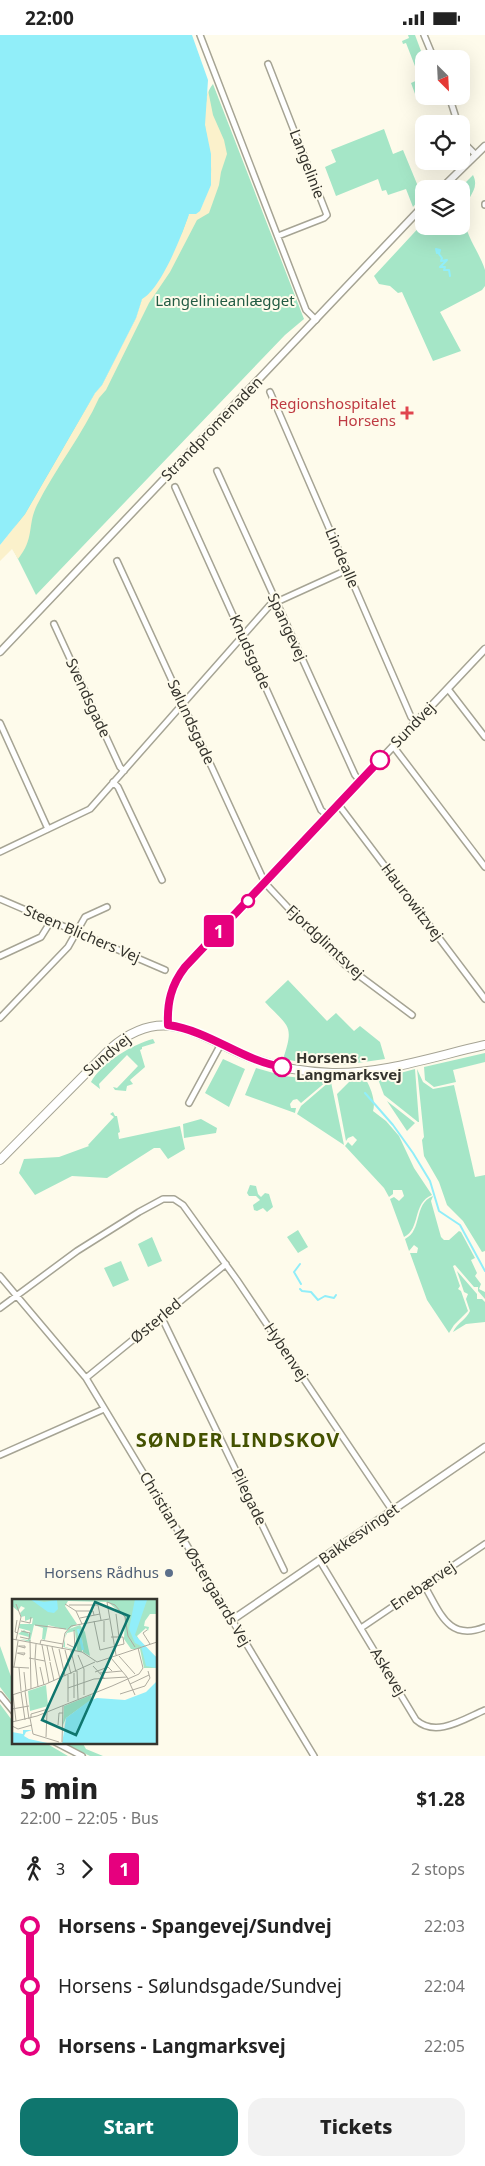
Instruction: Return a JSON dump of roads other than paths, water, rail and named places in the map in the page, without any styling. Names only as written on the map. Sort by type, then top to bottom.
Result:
[{"type":"main road","points":[[168,1025],[200,1033],[253,1058],[278,1066],[332,1073],[374,1070],[485,1045]]},
{"type":"main road","name":"Sundvej","points":[[0,1160],[88,1069],[120,1041],[145,1029],[168,1025]]},
{"type":"street","points":[[200,35],[306,310],[316,320]]},
{"type":"street","points":[[424,35],[430,50]]},
{"type":"street","name":"Langelinie","points":[[268,64],[327,215],[324,218],[278,236]]},
{"type":"street","points":[[450,180],[485,145]]},
{"type":"street","points":[[470,149],[476,155]]},
{"type":"street","name":"Strandpromenaden","points":[[0,652],[415,215]]},
{"type":"street","name":"Lindealle","points":[[270,392],[411,717],[416,722]]},
{"type":"street","name":"Spangevej","points":[[217,471],[355,775],[360,781]]},
{"type":"street","name":"Knudsgade","points":[[175,487],[321,810],[328,816]]},
{"type":"street","name":"Sølundsgade","points":[[117,561],[264,883]]},
{"type":"street","points":[[0,852],[90,809],[270,605],[347,570]]},
{"type":"street","name":"Svendsgade","points":[[54,624],[120,767],[124,771]]},
{"type":"street","name":"Sundvej","points":[[168,1025],[170,996],[180,973],[485,649]]},
{"type":"street","points":[[448,689],[485,737]]},
{"type":"street","points":[[0,723],[48,829]]},
{"type":"street","points":[[393,746],[485,867]]},
{"type":"street","points":[[113,782],[118,787],[162,880]]},
{"type":"street","name":"Haurowitzvej","points":[[338,804],[485,999]]},
{"type":"street","name":"Fjordglimtsvej","points":[[264,883],[345,965],[412,1015]]},
{"type":"street","name":"Steen Blichers Vej","points":[[0,899],[164,970]]},
{"type":"street","points":[[0,1018],[68,947],[85,917],[107,907]]},
{"type":"street","points":[[0,956],[41,937],[51,921]]},
{"type":"street","points":[[189,1103],[221,1044]]},
{"type":"street","name":"Hybenvej","points":[[16,1295],[109,1229],[163,1199],[174,1199],[183,1205],[226,1263],[392,1511]]},
{"type":"street","name":"Østerled","points":[[86,1379],[226,1263]]},
{"type":"street","name":"Christian M. Østergaards Vej","points":[[0,1275],[86,1379],[314,1756]]},
{"type":"street","points":[[0,1308],[16,1295]]},
{"type":"street","name":"Pilegade","points":[[161,1317],[284,1570]]},
{"type":"street","points":[[0,1455],[104,1409]]},
{"type":"street","name":"Bakkesvinget","points":[[232,1620],[485,1447]]},
{"type":"street","name":"Enebærvej","points":[[361,1627],[485,1544]]},
{"type":"street","name":"Askevej","points":[[320,1561],[416,1720],[423,1725],[439,1728],[485,1710]]},
{"type":"street","points":[[424,1585],[452,1627],[467,1633],[485,1627]]},
{"type":"street","points":[[0,1695],[12,1710]]},
{"type":"street","points":[[57,1743],[82,1756]]},
{"type":"water","points":[[0,35],[192,35],[208,80],[205,125],[211,154],[211,185],[200,211],[196,214],[189,214],[163,273],[149,293],[142,299],[136,318],[102,385],[95,393],[25,514],[0,545]]},
{"type":"waterway","points":[[437,250],[439,252],[437,253],[436,249],[440,250],[441,261],[447,260],[440,267],[445,267],[444,270],[449,270],[450,276]]},
{"type":"waterway","points":[[365,1093],[393,1125],[413,1153],[430,1181],[439,1211],[460,1225],[485,1271]]},
{"type":"waterway","points":[[300,1264],[294,1272],[301,1284]]},
{"type":"waterway","points":[[300,1289],[311,1292],[318,1300],[325,1296],[334,1298],[336,1295]]},
{"type":"place","name":"Regionshospitalet Horsens","points":[[407,413]]},
{"type":"place","name":"Horsens - Langmarksvej","points":[[282,1067]]},
{"type":"place","name":"Horsens Rådhus","points":[[169,1573]]},
{"type":"district","name":"SØNDER LINDSKOV","points":[[238,1440]]},
{"type":"park label","name":"Langelinieanlægget","points":[[225,301]]}]
